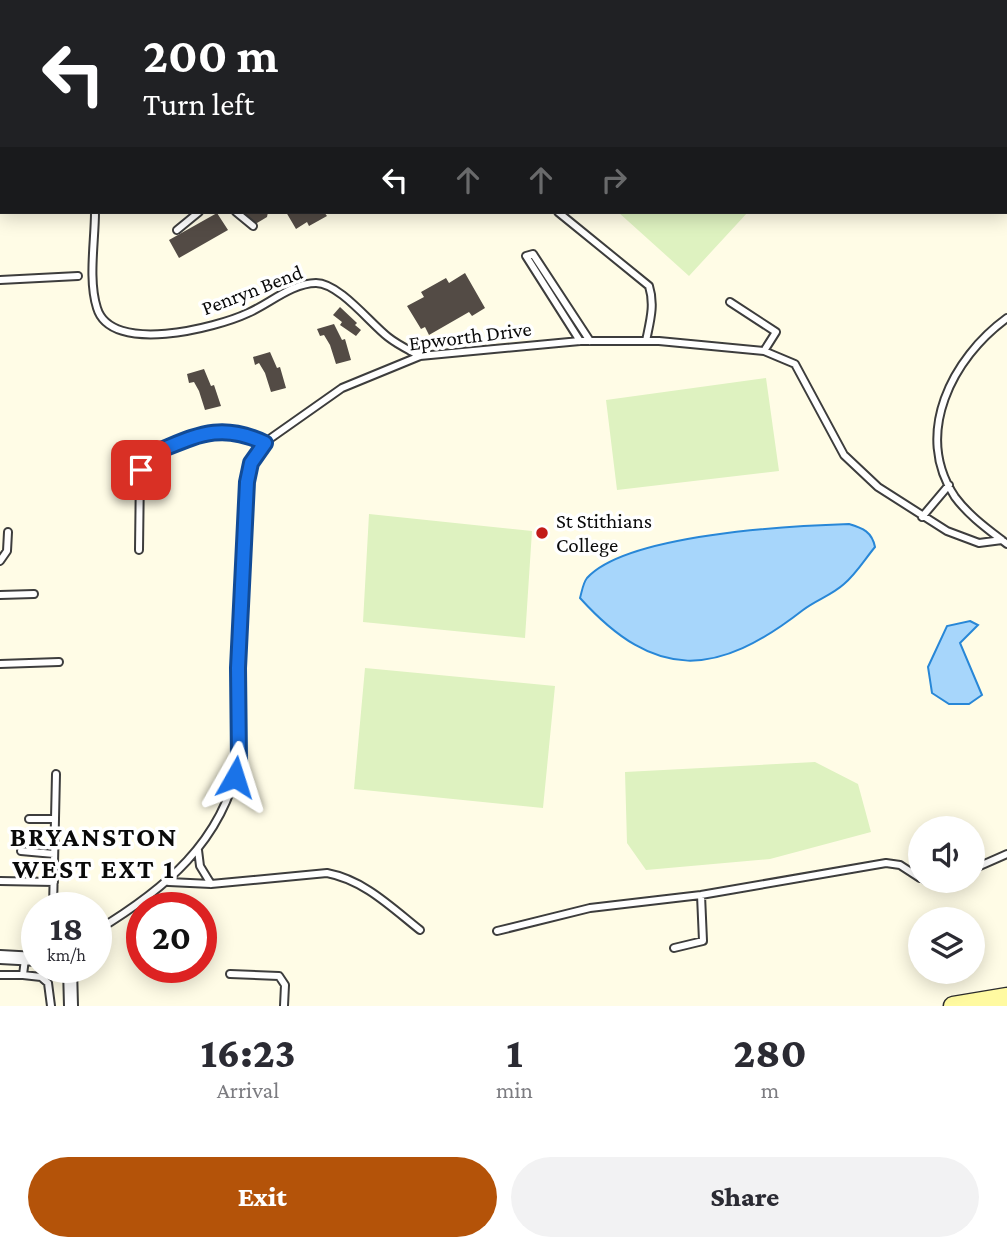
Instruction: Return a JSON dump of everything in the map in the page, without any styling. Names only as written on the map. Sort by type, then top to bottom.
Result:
[{"type":"main road","points":[[953,1006],[1007,997]]},
{"type":"street","points":[[0,957],[21,958]]},
{"type":"street","points":[[70,983],[71,1006]]},
{"type":"lane","name":"Penryn Bend","points":[[95,214],[95,299],[100,317],[117,331],[142,334],[221,324],[290,291],[315,283],[334,289],[387,336],[421,356]]},
{"type":"lane","points":[[177,230],[197,214]]},
{"type":"lane","points":[[238,214],[253,226]]},
{"type":"lane","points":[[560,214],[649,286],[652,307],[646,341]]},
{"type":"lane","points":[[580,341],[529,255],[590,341]]},
{"type":"lane","points":[[0,280],[78,276]]},
{"type":"lane","points":[[730,302],[776,332],[764,351]]},
{"type":"lane","points":[[1004,542],[969,513],[948,485],[937,448],[942,406],[953,380],[973,349],[1007,318]]},
{"type":"lane","name":"Epworth Drive","points":[[112,920],[169,882],[198,850],[228,794],[239,760],[244,523],[251,463],[265,443],[342,387],[421,356],[580,341],[646,341],[764,351],[795,364],[838,445],[852,464],[878,487],[922,517],[979,543],[1004,542]]},
{"type":"lane","points":[[139,550],[141,470],[146,456],[216,431],[237,431],[265,443]]},
{"type":"lane","points":[[922,517],[948,485]]},
{"type":"lane","points":[[0,561],[7,551],[8,532]]},
{"type":"lane","points":[[0,595],[34,594]]},
{"type":"lane","points":[[0,664],[59,662]]},
{"type":"lane","points":[[54,892],[56,774]]},
{"type":"lane","points":[[29,819],[55,819]]},
{"type":"lane","points":[[21,850],[54,854]]},
{"type":"lane","points":[[198,850],[200,866],[211,884]]},
{"type":"lane","points":[[985,864],[1007,854]]},
{"type":"lane","points":[[497,931],[590,908],[701,895],[886,863],[900,864],[908,869]]},
{"type":"lane","points":[[169,882],[211,884],[327,873],[346,876],[376,895],[420,930]]},
{"type":"lane","points":[[0,881],[54,882]]},
{"type":"lane","points":[[674,948],[703,941],[701,895]]},
{"type":"lane","points":[[230,974],[279,976],[285,985],[284,1006]]},
{"type":"lane","points":[[0,975],[21,975]]},
{"type":"lane","points":[[47,983],[51,1006]]},
{"type":"green space","points":[[620,214],[746,214],[689,276]]},
{"type":"green space","points":[[766,378],[779,471],[617,490],[606,400]]},
{"type":"green space","points":[[369,514],[532,531],[525,638],[363,622]]},
{"type":"green space","points":[[365,668],[555,686],[543,808],[354,789]]},
{"type":"green space","points":[[815,762],[858,784],[871,832],[770,859],[646,870],[627,843],[625,772]]},
{"type":"water","points":[[849,524],[866,531],[875,547],[848,580],[772,632],[743,648],[715,658],[688,661],[661,656],[635,645],[608,625],[580,598],[587,578],[607,563],[637,551],[711,535]]},
{"type":"water","points":[[970,621],[978,625],[960,643],[982,695],[969,704],[949,704],[932,693],[928,667],[947,626]]},
{"type":"building","points":[[215,214],[228,230],[179,258],[169,240]]},
{"type":"building","points":[[245,214],[268,214],[257,223],[249,221]]},
{"type":"building","points":[[287,214],[327,216],[309,226],[307,222],[296,229]]},
{"type":"building","points":[[465,273],[485,308],[472,316],[469,312],[429,335],[425,327],[421,329],[407,306],[424,297],[421,292],[446,278],[449,283]]},
{"type":"building","points":[[340,307],[361,330],[356,336],[340,325],[342,322],[333,315]]},
{"type":"building","points":[[334,324],[342,340],[345,339],[351,360],[336,364],[330,345],[317,329]]},
{"type":"building","points":[[270,352],[277,368],[280,367],[286,388],[271,392],[265,373],[259,363],[255,365],[253,357]]},
{"type":"building","points":[[204,369],[211,386],[214,385],[221,406],[205,410],[199,391],[194,382],[189,383],[187,374]]},
{"type":"place","name":"St Stithians College","points":[[542,533]]},
{"type":"district","name":"BRYANSTON WEST EXT 1","points":[[94,852]]},
{"type":"route","points":[[141,470],[142,461],[148,455],[216,431],[237,431],[265,443],[251,463],[247,482],[238,668],[239,760],[235,777]]}]
